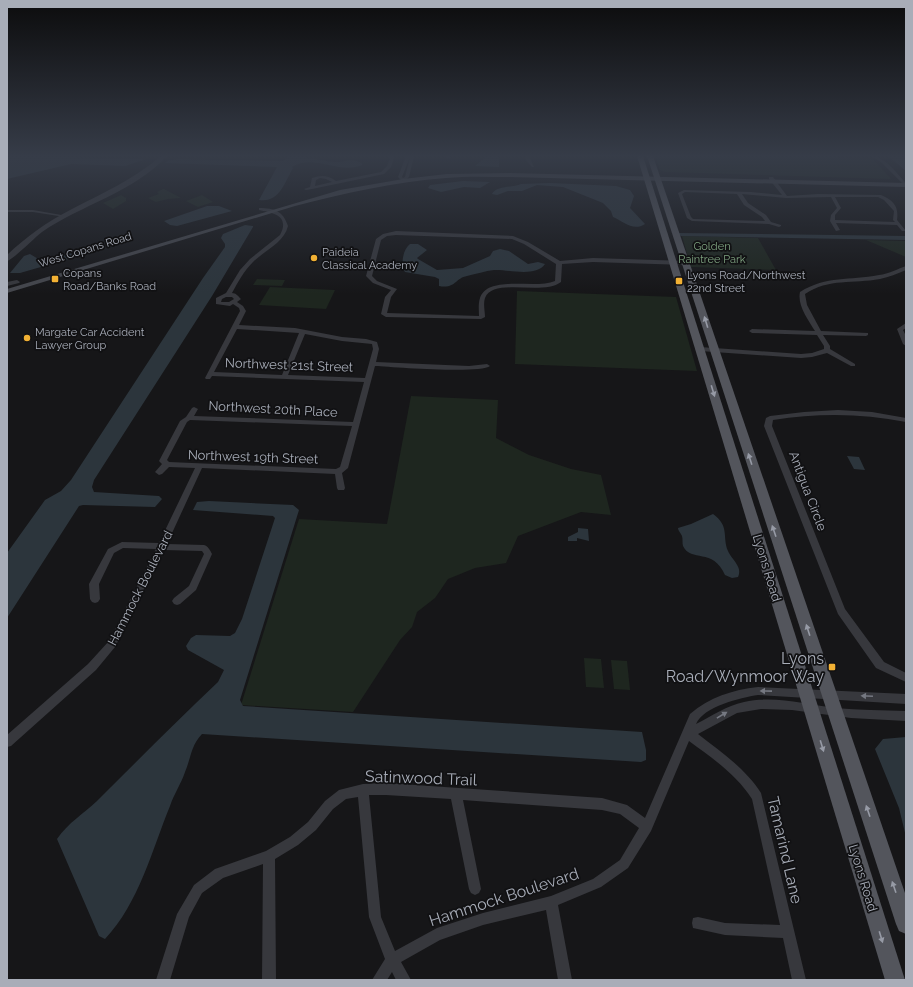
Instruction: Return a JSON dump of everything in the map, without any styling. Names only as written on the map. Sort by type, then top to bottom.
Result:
[{"type":"main road","name":"West Copans Road","points":[[7,284],[287,202]]},
{"type":"main road","name":"West Copans Road","points":[[7,291],[305,202]]},
{"type":"main road","name":"Lyons Road","points":[[654,202],[674,262],[708,352],[829,694],[906,924]]},
{"type":"main road","name":"Lyons Road","points":[[665,202],[686,263],[708,352],[808,701],[895,980]]},
{"type":"street","points":[[7,249],[58,214],[81,202]]},
{"type":"street","points":[[7,259],[37,233],[92,202]]},
{"type":"street","points":[[683,202],[689,218],[692,220],[769,223],[779,226]]},
{"type":"street","points":[[745,202],[764,216],[769,223]]},
{"type":"street","points":[[836,202],[839,208],[833,214],[832,221],[838,230]]},
{"type":"street","points":[[889,202],[896,211],[895,220],[904,230]]},
{"type":"street","points":[[228,295],[242,271],[277,238],[276,236],[281,228],[280,223],[269,212],[261,209]]},
{"type":"street","points":[[7,211],[33,211],[65,216]]},
{"type":"street","points":[[832,221],[898,224]]},
{"type":"street","points":[[559,263],[558,282],[554,285],[540,287],[502,286],[484,294],[482,299],[482,317],[479,318],[386,315],[384,314],[388,297],[394,289],[375,282],[369,276],[379,239],[385,235],[396,233],[457,237],[507,237],[526,243],[559,263],[593,260],[686,263]]},
{"type":"street","points":[[853,364],[827,350],[801,298],[802,293],[815,285],[837,280],[878,279],[895,274],[906,268]]},
{"type":"street","points":[[228,295],[238,298],[238,301],[235,303],[226,305],[218,303],[219,298],[228,295]]},
{"type":"street","points":[[235,303],[244,311],[236,327],[302,331],[328,337],[366,341],[375,344],[376,349],[344,468],[338,472],[341,488]]},
{"type":"street","points":[[906,326],[900,329],[906,344]]},
{"type":"street","name":"Northwest 21st Street","points":[[236,327],[209,377],[284,377],[368,380]]},
{"type":"street","points":[[284,377],[302,331]]},
{"type":"street","points":[[752,331],[866,334]]},
{"type":"street","points":[[708,352],[790,358],[795,356],[819,354],[827,350]]},
{"type":"street","points":[[372,364],[470,368],[487,366]]},
{"type":"street","points":[[159,472],[167,464],[163,461],[184,421],[189,418],[194,409]]},
{"type":"street","name":"Antigua Circle","points":[[906,420],[893,417],[831,412],[770,418],[768,426],[841,612],[880,665],[906,678]]},
{"type":"street","name":"Northwest 20th Place","points":[[189,418],[356,424]]},
{"type":"street","name":"Northwest 19th Street","points":[[167,464],[199,467],[338,472]]},
{"type":"street","name":"Hammock Boulevard","points":[[7,742],[92,667],[112,644],[162,546],[199,467]]},
{"type":"street","points":[[95,599],[94,584],[111,551],[122,545],[204,548],[208,554],[193,588],[177,601]]},
{"type":"street","name":"Hammock Boulevard","points":[[379,980],[392,960],[437,935],[483,919],[551,902],[597,883],[624,864],[647,827],[672,763],[688,733],[694,717],[707,705],[738,694],[758,691],[808,701]]},
{"type":"street","points":[[688,733],[702,728],[728,712],[751,705],[808,701],[829,694],[906,699]]},
{"type":"street","points":[[808,701],[834,712],[906,716]]},
{"type":"street","name":"Tamarind Lane","points":[[688,733],[748,783],[756,797],[799,980]]},
{"type":"street","name":"Satinwood Trail","points":[[163,980],[183,914],[198,889],[219,873],[269,856],[294,841],[312,826],[329,805],[343,794],[363,790],[386,789],[602,804],[623,809],[647,827]]},
{"type":"street","points":[[363,790],[375,917],[392,960],[404,980]]},
{"type":"street","points":[[456,795],[475,889]]},
{"type":"street","points":[[269,856],[269,980]]},
{"type":"street","points":[[551,902],[565,980]]},
{"type":"street","points":[[698,923],[725,928],[787,932]]},
{"type":"green space","points":[[105,202],[124,202],[113,209],[103,203]]},
{"type":"green space","points":[[188,202],[213,202],[198,207]]},
{"type":"green space","name":"Golden Raintree Park","points":[[682,236],[758,238],[776,270],[691,267]]},
{"type":"green space","points":[[866,240],[906,241],[906,257]]},
{"type":"green space","points":[[257,279],[285,280],[282,286],[253,285]]},
{"type":"green space","points":[[270,287],[335,290],[326,309],[259,305]]},
{"type":"green space","points":[[517,291],[676,297],[697,371],[515,364]]},
{"type":"green space","points":[[411,396],[498,400],[496,438],[529,455],[571,469],[601,475],[611,515],[581,512],[518,536],[506,563],[475,568],[448,579],[435,598],[417,612],[412,627],[400,640],[353,712],[241,705],[299,519],[387,524]]},
{"type":"green space","points":[[584,658],[601,659],[604,688],[586,687]]},
{"type":"green space","points":[[611,660],[627,661],[630,690],[614,689]]},
{"type":"shaded area","points":[[601,202],[632,202],[630,208],[645,224],[636,227],[628,225],[613,217],[611,211]]},
{"type":"shaded area","points":[[207,206],[219,206],[232,211],[177,226],[170,225],[164,221]]},
{"type":"shaded area","points":[[245,225],[253,227],[212,296],[94,480],[92,487],[94,492],[159,496],[162,499],[155,507],[79,506],[7,618],[7,553],[45,500],[61,491],[71,480],[203,278],[225,247],[225,244],[221,238],[223,234]]},
{"type":"shaded area","points":[[410,244],[418,244],[427,250],[417,258],[437,270],[463,268],[490,256],[493,251],[500,249],[509,251],[528,264],[538,262],[545,264],[535,271],[528,272],[500,270],[487,271],[463,277],[452,285],[445,287],[439,286],[439,279],[435,277],[405,272],[403,269],[403,257]]},
{"type":"shaded area","points":[[78,253],[79,256],[20,273],[10,273],[24,256],[30,254],[40,260]]},
{"type":"shaded area","points":[[847,456],[859,457],[865,470],[854,469]]},
{"type":"shaded area","points":[[209,501],[293,505],[299,510],[240,700],[243,706],[642,732],[646,750],[646,760],[641,762],[202,734],[193,747],[187,767],[136,893],[117,925],[105,939],[99,936],[57,839],[71,823],[97,801],[218,682],[224,670],[188,650],[186,646],[191,638],[196,635],[230,636],[235,633],[242,619],[275,518],[273,516],[193,510],[197,502]]},
{"type":"shaded area","points":[[713,514],[718,518],[724,527],[726,546],[738,567],[738,577],[732,578],[725,575],[720,566],[714,561],[709,558],[691,554],[683,546],[682,536],[678,528]]},
{"type":"shaded area","points":[[578,528],[588,529],[589,541],[577,538],[577,541],[568,541],[568,537],[578,532]]},
{"type":"shaded area","points":[[906,737],[906,837],[899,808],[875,749],[883,739]]},
{"type":"waterway","points":[[681,234],[906,238]]},
{"type":"place","name":"Paideia Classical Academy","points":[[314,258]]},
{"type":"place","name":"Copans Road/Banks Road","points":[[55,279]]},
{"type":"place","name":"Lyons Road/Northwest 22nd Street","points":[[679,281]]},
{"type":"place","name":"Margate Car Accident Lawyer Group","points":[[27,338]]},
{"type":"place","name":"Lyons Road/Wynmoor Way","points":[[832,667]]}]
